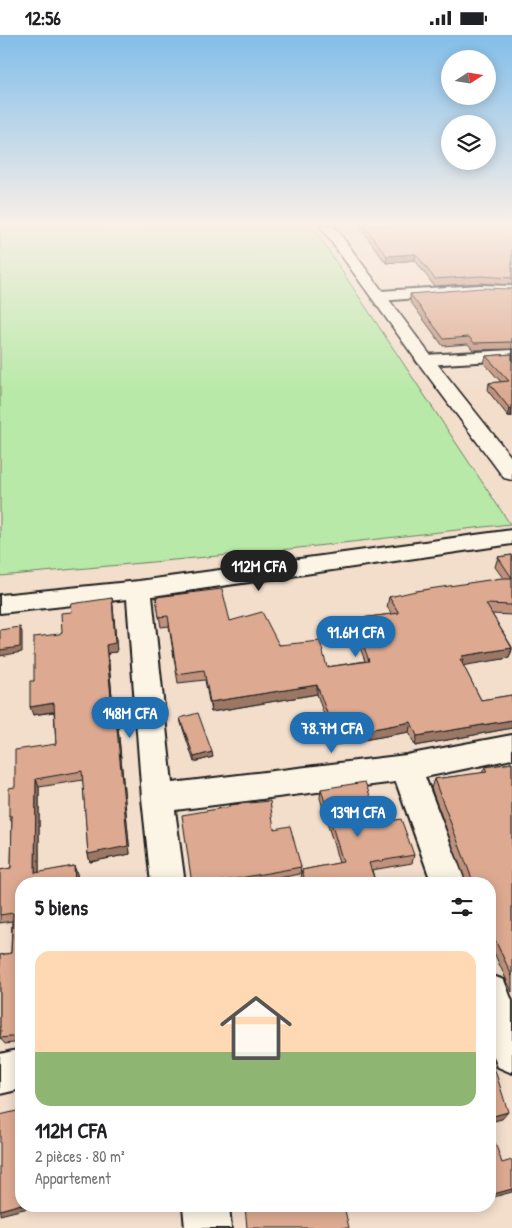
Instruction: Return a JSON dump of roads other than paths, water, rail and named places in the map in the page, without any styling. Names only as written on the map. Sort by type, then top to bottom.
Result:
[{"type":"street","points":[[369,282],[425,360],[512,473]]},
{"type":"street","points":[[380,296],[480,289],[512,290]]},
{"type":"street","points":[[425,360],[512,355]]},
{"type":"street","points":[[0,605],[139,589],[512,537]]},
{"type":"street","points":[[139,589],[167,877]]},
{"type":"street","points":[[158,798],[406,768],[512,747]]},
{"type":"street","points":[[406,768],[446,877]]},
{"type":"street","points":[[496,1010],[512,1053]]},
{"type":"street","points":[[0,1074],[15,1070]]},
{"type":"street","points":[[207,1212],[208,1228]]}]
